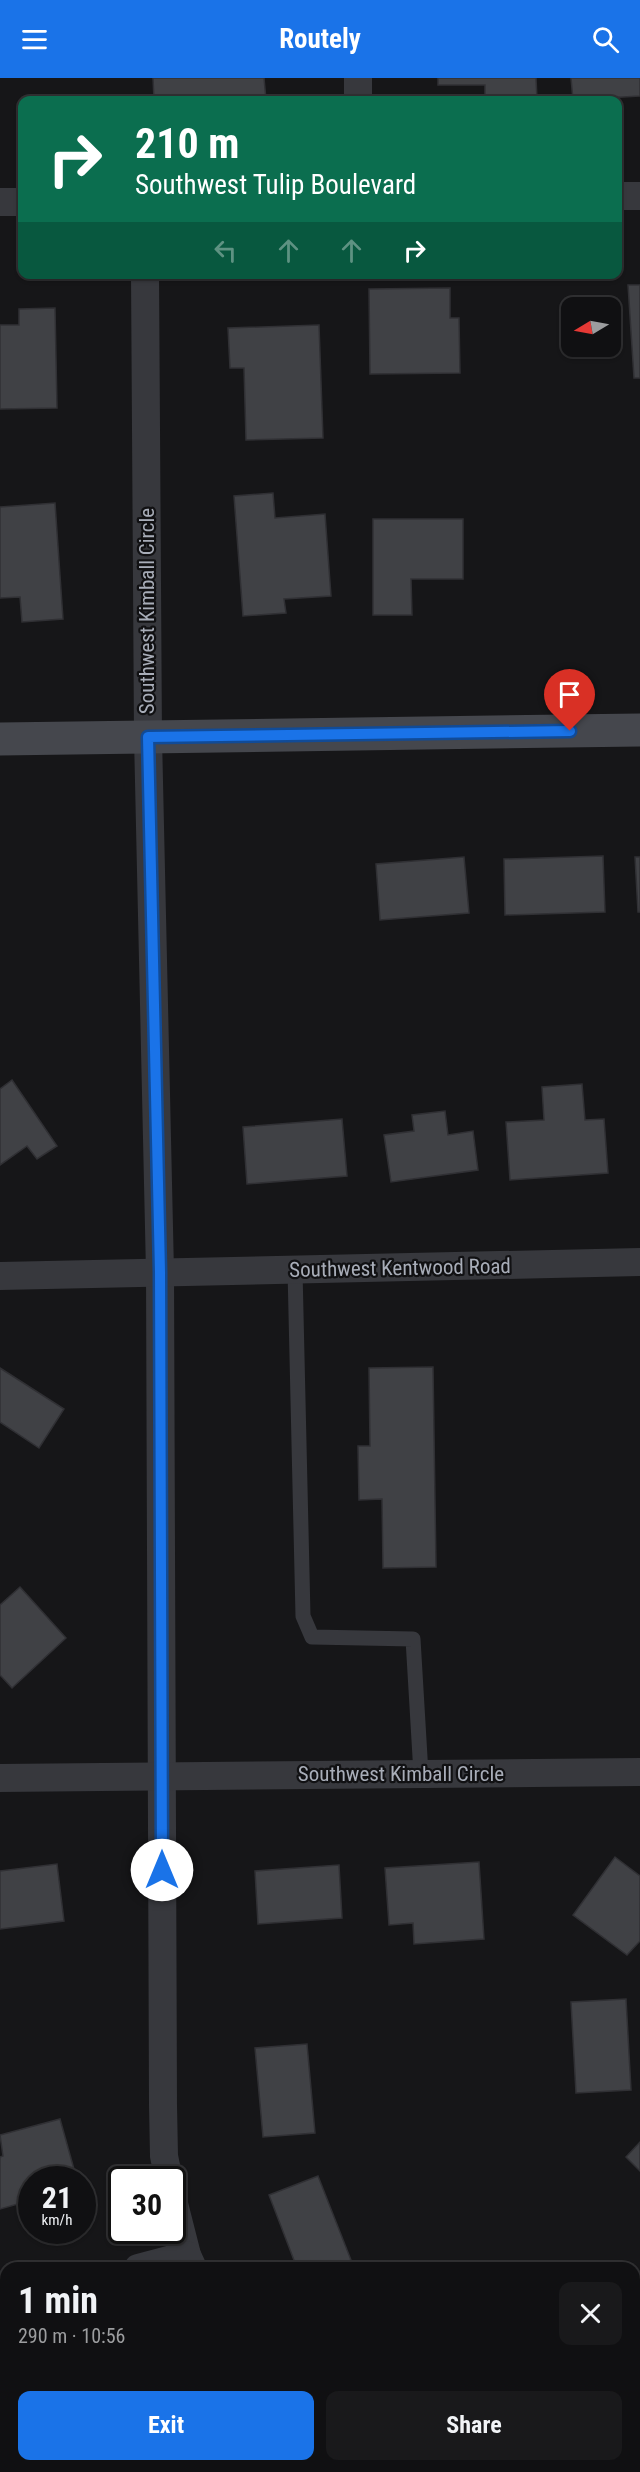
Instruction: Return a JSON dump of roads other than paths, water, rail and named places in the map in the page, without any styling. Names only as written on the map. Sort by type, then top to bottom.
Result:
[{"type":"street","points":[[357,78],[358,96]]},
{"type":"street","points":[[622,196],[640,196]]},
{"type":"street","points":[[0,202],[18,202]]},
{"type":"street","name":"Southwest Kimball Circle","points":[[145,279],[148,737],[160,1272],[163,2115],[166,2166]]},
{"type":"street","points":[[0,739],[640,730]]},
{"type":"street","name":"Southwest Kentwood Road","points":[[0,1276],[640,1262]]},
{"type":"street","name":"Southwest Kimball Circle","points":[[162,1776],[640,1772]]},
{"type":"street","points":[[0,1778],[162,1776]]},
{"type":"street","points":[[185,2244],[190,2261]]},
{"type":"lane","points":[[295,1270],[303,1617],[312,1637],[413,1639],[421,1774]]}]
